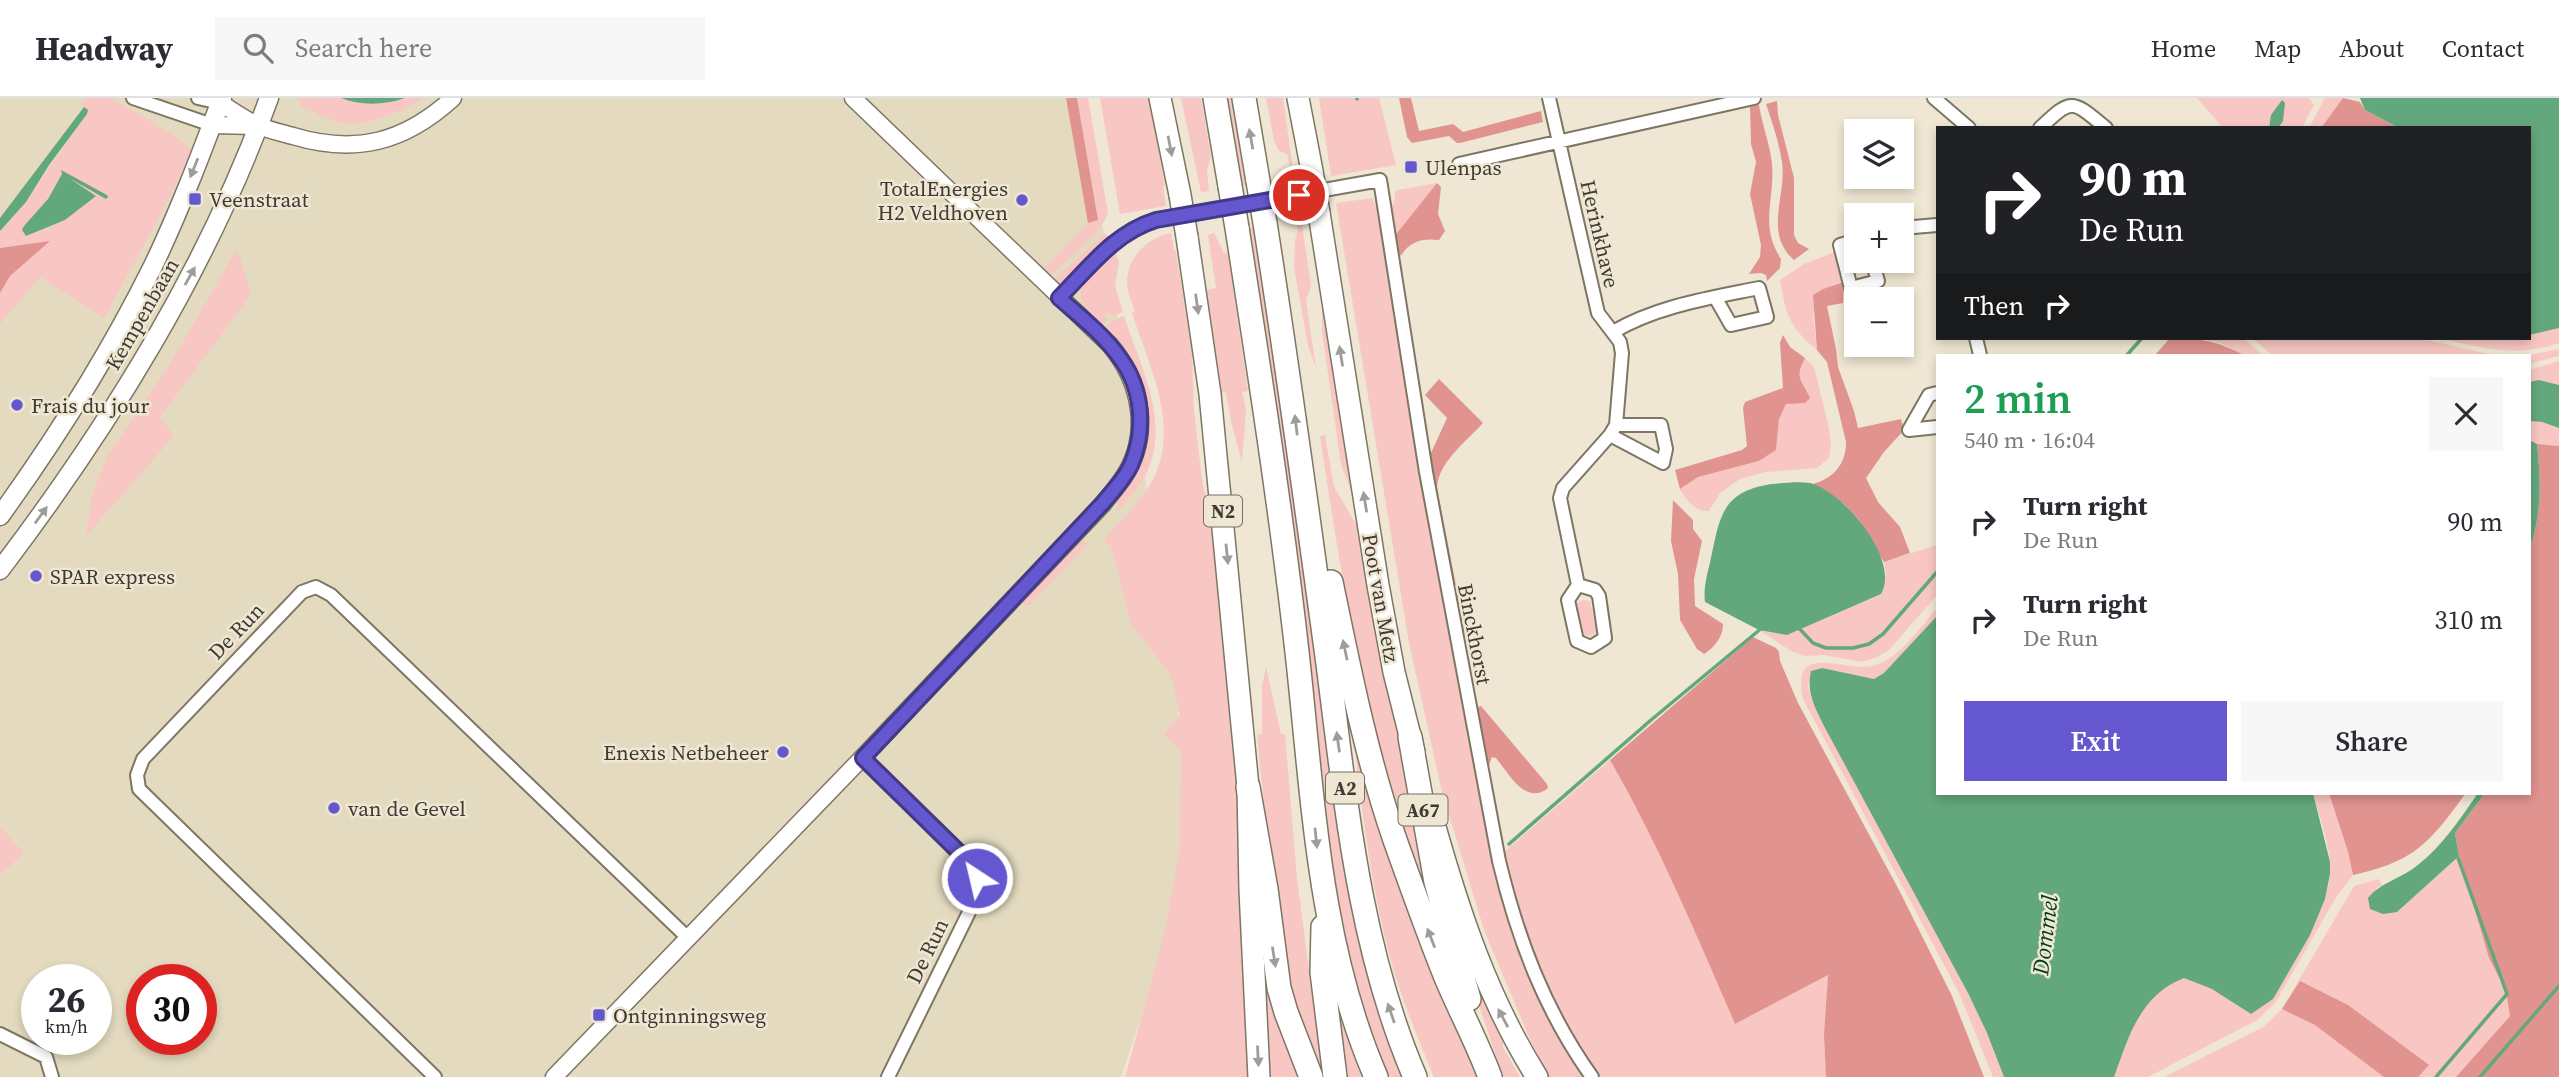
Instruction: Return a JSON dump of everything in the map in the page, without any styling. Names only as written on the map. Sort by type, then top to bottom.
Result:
[{"type":"highway","name":"N2","points":[[1160,98],[1180,195],[1210,394],[1248,787],[1259,1077]]},
{"type":"highway","name":"A2","points":[[1215,98],[1280,513],[1324,894],[1351,1008],[1376,1077]]},
{"type":"highway","name":"A2","points":[[1244,98],[1292,394],[1343,774],[1371,946],[1385,997],[1415,1077]]},
{"type":"highway","name":"Poot van Metz","points":[[1298,98],[1394,672],[1461,916],[1477,962],[1498,1008],[1536,1077]]},
{"type":"highway","name":"A67","points":[[1304,492],[1321,537],[1352,682],[1382,799],[1445,975],[1476,1040],[1490,1077]]},
{"type":"highway","name":"A67","points":[[1410,737],[1436,882],[1475,1020],[1476,1040]]},
{"type":"highway","name":"N2","points":[[1248,787],[1266,889],[1279,988],[1311,1077]]},
{"type":"highway","name":"A2","points":[[1324,894],[1322,972],[1335,1077]]},
{"type":"main road","name":"Kempenbaan","points":[[0,570],[43,513],[104,423],[158,335],[240,174],[269,98]]},
{"type":"main road","name":"Kempenbaan","points":[[0,516],[53,438],[125,317],[158,254],[221,100]]},
{"type":"street","points":[[133,98],[212,125],[259,126],[318,144],[356,146],[371,144],[419,125],[453,98]]},
{"type":"street","points":[[198,98],[221,100],[259,126]]},
{"type":"street","points":[[554,1077],[863,758],[1102,504],[1130,466],[1140,421],[1135,384],[1121,358],[853,98]]},
{"type":"street","name":"Herinkhave","points":[[1549,98],[1598,313],[1620,342],[1622,354],[1613,430],[1563,488],[1560,498],[1578,585],[1568,600],[1577,641],[1591,648],[1605,638],[1599,596],[1595,590],[1578,585]]},
{"type":"street","points":[[1459,164],[1755,98]]},
{"type":"street","points":[[1934,98],[1967,126]]},
{"type":"street","points":[[2042,126],[2064,100],[2077,103],[2104,126]]},
{"type":"street","name":"Binckhorst","points":[[1059,298],[1116,240],[1138,226],[1380,180],[1426,472],[1499,861],[1514,921],[1536,979],[1573,1050],[1592,1077]]},
{"type":"street","points":[[1914,227],[1936,225]]},
{"type":"street","points":[[1844,243],[1840,244],[1844,260]]},
{"type":"street","points":[[1847,273],[1851,288],[1878,281],[1876,273]]},
{"type":"street","points":[[1613,332],[1650,314],[1715,297]]},
{"type":"street","points":[[1936,393],[1929,395],[1909,430],[1936,427]]},
{"type":"street","name":"De Run","points":[[435,1077],[139,789],[137,775],[143,759],[302,592],[316,587],[331,595],[688,938]]},
{"type":"street","name":"De Run","points":[[863,758],[965,858],[977,878],[974,902],[888,1077]]},
{"type":"street","points":[[0,1034],[46,1057],[52,1077]]},
{"type":"shaded area","points":[[0,98],[1081,98],[1170,628],[1193,862],[1121,1077],[0,1077]]},
{"type":"shaded area","points":[[85,98],[110,98],[172,134],[192,150],[171,195],[104,318],[40,277],[0,324],[0,293],[10,276],[48,242],[0,248],[0,231],[87,114],[88,110],[81,105]],"holes":[[[62,174],[96,196],[65,220],[33,235],[36,214]]]},
{"type":"shaded area","points":[[298,98],[341,98],[362,103],[387,103],[405,98],[424,98],[386,117],[353,124],[333,120],[302,107]]},
{"type":"shaded area","points":[[1066,98],[1077,98],[1098,220],[1088,223]]},
{"type":"shaded area","points":[[1077,98],[1088,98],[1108,213],[1083,246],[1051,275],[1046,275],[1041,271],[1088,223],[1098,219]]},
{"type":"shaded area","points":[[1100,98],[1149,98],[1165,186],[1166,206],[1120,214]]},
{"type":"shaded area","points":[[1181,98],[1201,98],[1211,156],[1207,171],[1209,191],[1201,192]]},
{"type":"shaded area","points":[[1224,98],[1233,98],[1248,184],[1240,185]]},
{"type":"shaded area","points":[[1266,98],[1283,98],[1294,176],[1292,177],[1287,154],[1279,151],[1274,141]]},
{"type":"shaded area","points":[[1319,98],[1379,98],[1396,165],[1331,176]]},
{"type":"shaded area","points":[[1399,98],[1411,98],[1419,131],[1453,124],[1463,132],[1541,111],[1543,122],[1460,143],[1449,136],[1412,143],[1407,137]]},
{"type":"shaded area","points":[[2197,98],[2309,98],[2314,105],[2303,126],[2279,126],[2283,121],[2269,123],[2269,126],[2221,126]]},
{"type":"shaded area","points":[[2325,98],[2343,98],[2322,126],[2310,126]]},
{"type":"shaded area","points":[[2343,98],[2360,102],[2365,110],[2395,126],[2322,126]]},
{"type":"shaded area","points":[[1777,101],[1794,178],[1794,235],[1798,243],[1809,249],[1794,260],[1785,249],[1778,226],[1782,162],[1766,104]]},
{"type":"shaded area","points":[[1759,105],[1772,164],[1769,223],[1774,247],[1781,259],[1780,268],[1767,281],[1766,275],[1761,273],[1749,274],[1760,257],[1761,245],[1750,194],[1756,162],[1751,144],[1750,107]]},
{"type":"shaded area","points":[[1437,183],[1393,238],[1388,205],[1394,204],[1395,192]]},
{"type":"shaded area","points":[[1437,183],[1441,187],[1438,214],[1445,231],[1439,240],[1422,240],[1412,244],[1401,256],[1393,238]]},
{"type":"shaded area","points":[[1372,198],[1376,207],[1381,206],[1430,517],[1464,710],[1510,922],[1586,1077],[1547,1077],[1544,1073],[1484,930],[1442,792],[1409,643],[1336,203]]},
{"type":"shaded area","points":[[1301,217],[1311,286],[1306,300],[1316,368],[1308,346],[1294,267],[1298,231],[1296,218]]},
{"type":"shaded area","points":[[1257,226],[1319,650],[1406,1077],[1385,1077],[1356,996],[1329,875],[1247,228]]},
{"type":"shaded area","points":[[1105,233],[1109,238],[1062,285],[1055,283],[1058,276]]},
{"type":"shaded area","points":[[1171,233],[1192,353],[1194,411],[1202,479],[1218,562],[1233,729],[1251,1077],[1125,1077],[1164,935],[1180,849],[1181,752],[1164,734],[1180,716],[1171,675],[1131,624],[1111,546],[1103,541],[1148,488],[1158,467],[1163,445],[1164,423],[1160,400],[1132,313],[1135,312],[1127,284],[1130,266],[1146,244]]},
{"type":"shaded area","points":[[1214,233],[1224,253],[1228,253],[1248,391],[1242,392],[1246,410],[1242,462],[1226,392],[1222,393],[1207,290],[1216,288],[1208,235]]},
{"type":"shaded area","points":[[50,241],[10,276],[0,293],[0,248]]},
{"type":"shaded area","points":[[1114,249],[1119,262],[1115,286],[1123,312],[1113,316],[1108,312],[1104,316],[1108,320],[1101,326],[1085,312],[1087,310],[1081,293],[1093,269]]},
{"type":"shaded area","points":[[235,252],[240,257],[251,295],[160,417],[174,436],[86,536],[92,495],[107,457],[170,364]]},
{"type":"shaded area","points":[[1835,252],[1844,282],[1823,289],[1813,315],[1817,350],[1790,320],[1780,280],[1804,264]]},
{"type":"shaded area","points":[[1844,282],[1843,303],[1827,306],[1838,367],[1858,428],[1901,419],[1904,430],[1866,478],[1878,502],[1900,527],[1910,553],[1884,562],[1859,520],[1844,504],[1813,484],[1827,478],[1837,469],[1844,457],[1846,442],[1827,362],[1817,350],[1813,295]]},
{"type":"shaded area","points":[[1322,284],[1353,495],[1341,465],[1322,332]]},
{"type":"shaded area","points":[[1124,316],[1150,390],[1156,429],[1149,467],[1136,490],[1118,511],[1116,498],[1145,436],[1103,329]]},
{"type":"shaded area","points":[[2559,328],[2559,343],[2543,348],[2514,351],[2449,340],[2531,340],[2531,335]]},
{"type":"shaded area","points":[[1783,335],[1790,347],[1805,358],[1800,375],[1810,398],[1805,403],[1786,404],[1779,419],[1776,450],[1759,461],[1698,477],[1680,489],[1675,470],[1742,450],[1747,446],[1743,408],[1745,402],[1783,388],[1780,343]]},
{"type":"shaded area","points":[[2168,340],[2199,340],[2225,346],[2242,354],[2156,354]]},
{"type":"shaded area","points":[[2205,340],[2245,340],[2262,354],[2242,354],[2221,343]]},
{"type":"shaded area","points":[[2254,340],[2428,340],[2489,354],[2271,354]]},
{"type":"shaded area","points":[[2559,349],[2559,356],[2531,363],[2531,355]]},
{"type":"shaded area","points":[[1805,358],[1814,367],[1828,424],[1831,444],[1829,458],[1817,468],[1766,472],[1740,479],[1720,493],[1709,511],[1695,508],[1680,489],[1698,477],[1759,461],[1776,450],[1779,419],[1786,403],[1805,403],[1808,392],[1800,376]]},
{"type":"shaded area","points":[[2559,361],[2559,385],[2539,380],[2531,382],[2531,369]]},
{"type":"shaded area","points":[[1439,379],[1483,423],[1448,461],[1442,470],[1437,488],[1465,632],[1460,636],[1431,474],[1431,453],[1447,418],[1425,395]]},
{"type":"shaded area","points":[[2531,421],[2559,428],[2559,446],[2531,441]]},
{"type":"shaded area","points":[[1325,435],[1334,487],[1359,529],[1385,675],[1437,923],[1394,798],[1362,677],[1326,476],[1320,436]]},
{"type":"shaded area","points":[[2537,444],[2559,446],[2559,1077],[2456,1077],[2510,1016],[2506,991],[2489,958],[2459,856],[2455,833],[2484,795],[2531,795],[2531,544],[2539,498]]},
{"type":"shaded area","points":[[1673,500],[1693,520],[1693,529],[1702,541],[1694,579],[1695,606],[1723,624],[1718,641],[1704,654],[1697,649],[1680,620],[1678,574],[1671,541]]},
{"type":"shaded area","points":[[1077,541],[1089,543],[1030,605],[1025,605],[1021,600]]},
{"type":"shaded area","points":[[1936,545],[1936,596],[1889,650],[1877,657],[1862,662],[1824,655],[1805,656],[1791,651],[1759,630],[1787,635],[1881,594],[1886,573],[1884,562]]},
{"type":"shaded area","points":[[1582,600],[1590,601],[1597,632],[1591,636],[1581,635],[1574,605]]},
{"type":"shaded area","points":[[1936,609],[1936,617],[1885,673],[1874,679],[1821,668],[1811,671],[1808,685],[1811,698],[1968,993],[2004,1077],[1993,1077],[1959,993],[1803,699],[1801,680],[1805,669],[1813,664],[1867,667],[1879,664],[1896,654]]},
{"type":"shaded area","points":[[1753,637],[1779,652],[1780,661],[1798,703],[1899,890],[1952,996],[1984,1077],[1826,1077],[1824,1035],[1828,975],[1735,1024],[1661,857],[1610,760]]},
{"type":"shaded area","points":[[1266,667],[1281,734],[1285,734],[1297,878],[1323,1077],[1316,1077],[1279,954],[1257,735],[1262,734],[1262,686]]},
{"type":"shaded area","points":[[1481,706],[1548,788],[1540,793],[1525,791],[1496,758],[1492,757],[1489,765],[1486,765],[1478,713],[1478,707]]},
{"type":"shaded area","points":[[1352,718],[1480,1077],[1434,1077],[1402,996],[1391,963],[1375,890],[1361,804]]},
{"type":"shaded area","points":[[1610,760],[1661,857],[1735,1024],[1828,975],[1824,1035],[1826,1077],[1599,1077],[1565,1021],[1528,942],[1518,913],[1504,852]]},
{"type":"shaded area","points":[[2314,795],[2330,795],[2353,875],[2335,899],[2275,1003],[2257,1020],[2148,1077],[2114,1077],[2138,1018],[2158,991],[2170,982],[2184,978],[2200,982],[2251,1014],[2302,942],[2323,902],[2329,882],[2330,862]]},
{"type":"shaded area","points":[[2330,795],[2464,795],[2431,837],[2407,856],[2374,870],[2353,875]]},
{"type":"shaded area","points":[[0,827],[24,853],[0,875]]},
{"type":"shaded area","points":[[2459,856],[2489,958],[2506,991],[2510,1016],[2456,1077],[2164,1077],[2263,1027],[2282,1009],[2354,886],[2379,879],[2382,885],[2376,888],[2397,912]]},
{"type":"shaded area","points":[[1263,953],[1275,1014],[1297,1077],[1266,1077]]},
{"type":"shaded area","points":[[1471,965],[1503,1034],[1503,1047],[1520,1077],[1503,1077],[1467,969]]},
{"type":"shaded area","points":[[2300,981],[2348,1005],[2429,1065],[2418,1077],[2384,1077],[2315,1025],[2282,1009]]},
{"type":"shaded area","points":[[1330,988],[1361,1077],[1342,1077]]},
{"type":"water","points":[[341,98],[405,98],[373,104]]},
{"type":"water","points":[[2360,98],[2559,98],[2559,328],[2531,335],[2531,126],[2395,126],[2365,110]]},
{"type":"water","points":[[2282,100],[2285,103],[2283,121],[2279,126],[2269,126],[2271,115]]},
{"type":"water","points":[[84,107],[88,110],[87,114],[49,165],[26,202],[0,231],[0,218]]},
{"type":"water","points":[[61,170],[108,197],[106,199],[69,178],[96,196],[65,220],[26,236],[22,230],[24,226],[48,199],[62,174]]},
{"type":"water","points":[[2539,380],[2559,385],[2559,428],[2531,421],[2531,382]]},
{"type":"water","points":[[2531,441],[2537,444],[2540,484],[2531,544]]},
{"type":"water","points":[[1810,483],[1838,499],[1852,513],[1876,546],[1883,563],[1885,580],[1881,594],[1787,635],[1759,630],[1705,602],[1705,585],[1717,529],[1726,508],[1743,492],[1772,484]]},
{"type":"water","name":"Dommel","points":[[1936,617],[1936,795],[2313,795],[2330,862],[2330,874],[2325,899],[2310,935],[2273,999],[2251,1014],[2212,989],[2184,978],[2169,985],[2146,1006],[2131,1032],[2114,1077],[2004,1077],[1968,993],[1824,726],[1811,693],[1811,671],[1822,668],[1874,679],[1884,673]]},
{"type":"water","points":[[2477,795],[2484,795],[2455,833],[2459,856],[2397,912],[2383,914],[2370,909],[2368,898],[2373,893],[2412,869],[2451,831]]},
{"type":"waterway","points":[[2128,354],[2140,340]]},
{"type":"waterway","points":[[1796,625],[1813,643],[1826,648],[1853,648],[1869,644],[1883,634],[1936,573]]},
{"type":"waterway","points":[[1509,844],[1763,627]]},
{"type":"waterway","points":[[2436,1077],[2507,994],[2458,858]]},
{"type":"waterway","points":[[2480,1077],[2559,986]]},
{"type":"place","name":"Ulenpas","points":[[1411,167]]},
{"type":"place","name":"Veenstraat","points":[[195,199]]},
{"type":"place","name":"TotalEnergies H2 Veldhoven","points":[[1022,200]]},
{"type":"place","name":"Frais du jour","points":[[17,405]]},
{"type":"place","name":"SPAR express","points":[[36,576]]},
{"type":"place","name":"Enexis Netbeheer","points":[[783,752]]},
{"type":"place","name":"van de Gevel","points":[[334,808]]},
{"type":"place","name":"Ontginningsweg","points":[[599,1015]]},
{"type":"route","points":[[977,878],[965,858],[863,758],[1102,504],[1124,478],[1130,466],[1140,421],[1139,397],[1135,384],[1121,358],[1110,345],[1059,298],[1107,248],[1138,226],[1156,220],[1299,195]]}]
